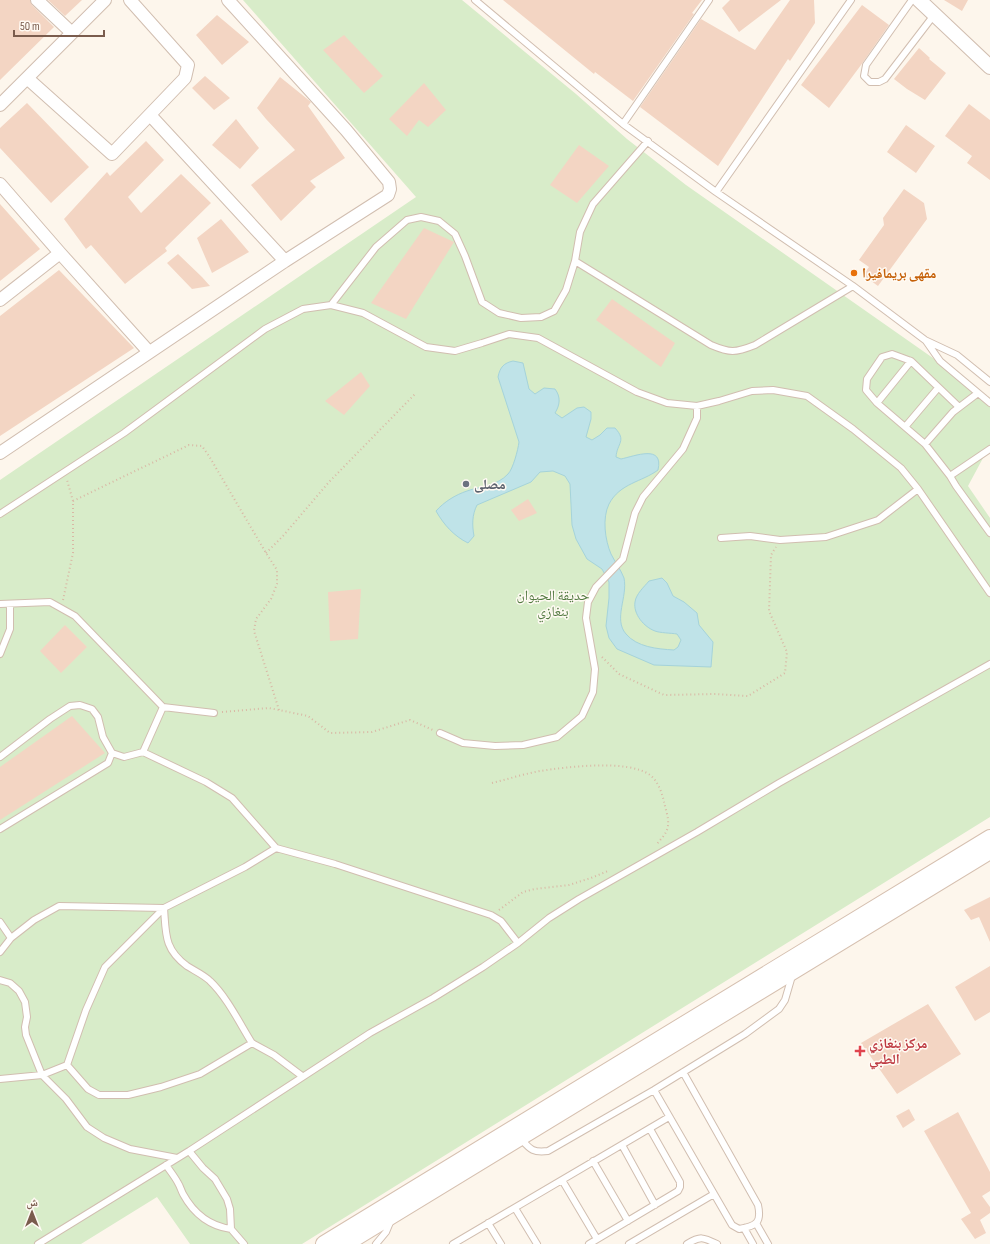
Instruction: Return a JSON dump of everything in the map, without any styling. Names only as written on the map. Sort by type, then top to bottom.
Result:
[{"type":"main road","points":[[324,1244],[459,1161],[516,1134],[793,971],[989,844]]},
{"type":"main road","points":[[345,1244],[516,1134],[989,844]]},
{"type":"street","points":[[37,0],[72,33]]},
{"type":"street","points":[[0,105],[105,0]]},
{"type":"street","points":[[28,78],[112,154],[185,78],[188,65],[130,0]]},
{"type":"street","points":[[0,453],[102,386],[149,352],[285,261],[388,195],[390,189],[389,182],[346,130],[228,0]]},
{"type":"street","points":[[919,0],[990,67]]},
{"type":"street","points":[[150,115],[285,261]]},
{"type":"street","points":[[0,184],[60,254],[149,352]]},
{"type":"street","points":[[0,300],[60,254]]},
{"type":"lane","points":[[475,0],[623,124],[716,192],[853,286],[925,340],[956,355],[990,382]]},
{"type":"lane","points":[[623,124],[709,0]]},
{"type":"lane","points":[[716,192],[851,0]]},
{"type":"lane","points":[[912,0],[866,65],[864,76],[870,82],[879,82],[885,79],[935,15]]},
{"type":"lane","points":[[331,305],[376,247],[407,220],[421,217],[439,221],[455,234],[482,302],[500,313],[521,318],[541,317],[554,311],[566,290],[575,261],[580,232],[593,204],[648,141]]},
{"type":"lane","points":[[575,261],[711,345],[727,352],[742,350],[754,345],[853,286]]},
{"type":"lane","points":[[0,514],[124,433],[265,329],[303,309],[331,305],[363,313],[426,347],[455,350],[509,334],[538,338],[637,392],[667,403],[697,406],[718,402],[752,391],[773,390],[807,396],[853,429],[901,468],[918,489],[990,593]]},
{"type":"lane","points":[[925,340],[940,361],[990,403]]},
{"type":"lane","points":[[959,407],[911,361],[892,354],[882,357],[867,379],[866,390],[877,404],[925,444],[950,476],[990,533]]},
{"type":"lane","points":[[877,404],[911,361]]},
{"type":"lane","points":[[905,427],[938,388]]},
{"type":"lane","points":[[925,444],[959,407],[978,393]]},
{"type":"lane","points":[[440,733],[463,743],[495,746],[523,745],[557,737],[582,716],[593,692],[595,669],[586,618],[588,602],[596,587],[620,563],[626,553],[629,531],[635,513],[643,497],[682,449],[697,418],[697,406]]},
{"type":"lane","points":[[950,476],[990,449]]},
{"type":"lane","points":[[721,538],[750,536],[780,540],[826,537],[878,520],[918,489]]},
{"type":"lane","points":[[0,604],[50,602],[75,616],[163,707],[214,713]]},
{"type":"lane","points":[[0,654],[10,629],[10,604]]},
{"type":"lane","points":[[38,1244],[189,1151],[370,1033],[445,990],[518,943],[549,918],[579,899],[697,832],[779,783],[990,664]]},
{"type":"lane","points":[[0,757],[70,706],[80,705],[92,709],[98,717],[103,736],[112,753],[124,757],[143,752],[206,782],[232,798],[276,848],[335,864],[492,915],[501,921],[518,943]]},
{"type":"lane","points":[[143,752],[163,707]]},
{"type":"lane","points":[[0,828],[108,763],[112,753]]},
{"type":"lane","points":[[0,1079],[42,1075],[67,1065],[86,1010],[105,966],[164,908],[245,867],[276,848]]},
{"type":"lane","points":[[0,952],[11,938],[34,920],[58,906],[164,908]]},
{"type":"lane","points":[[164,908],[166,936],[172,952],[210,981],[220,992],[252,1043],[274,1055],[302,1076]]},
{"type":"lane","points":[[0,922],[11,938]]},
{"type":"lane","points":[[516,1134],[532,1151],[548,1151],[654,1090],[745,1034],[779,1009],[785,1000],[793,971]]},
{"type":"lane","points":[[0,980],[10,983],[20,991],[25,1002],[27,1017],[25,1027],[26,1036],[42,1075],[66,1099],[87,1127],[104,1138],[130,1149],[176,1158]]},
{"type":"lane","points":[[67,1065],[88,1089],[99,1095],[128,1095],[161,1087],[200,1074],[252,1043]]},
{"type":"lane","points":[[654,1090],[732,1225],[739,1229],[756,1223],[760,1215],[758,1205],[683,1072]]},
{"type":"lane","points":[[453,1244],[463,1242],[488,1223],[669,1117]]},
{"type":"lane","points":[[589,1244],[678,1191],[680,1182],[650,1129]]},
{"type":"lane","points":[[622,1145],[655,1204]]},
{"type":"lane","points":[[189,1151],[203,1168],[215,1179],[227,1199],[230,1209],[231,1229],[244,1244]]},
{"type":"lane","points":[[593,1161],[628,1221]]},
{"type":"lane","points":[[166,1165],[192,1208],[207,1222],[219,1227],[231,1229]]},
{"type":"lane","points":[[562,1180],[598,1239]]},
{"type":"lane","points":[[629,1244],[714,1194]]},
{"type":"lane","points":[[515,1208],[537,1244]]},
{"type":"lane","points":[[376,1244],[386,1232],[393,1214]]},
{"type":"lane","points":[[488,1223],[501,1244]]},
{"type":"lane","points":[[756,1223],[768,1244]]},
{"type":"lane","points":[[744,1228],[753,1244]]},
{"type":"lane","points":[[687,1244],[697,1238],[707,1239],[717,1244]]},
{"type":"path","points":[[266,553],[283,536],[329,482],[415,394]]},
{"type":"path","points":[[73,501],[189,445],[202,446],[277,570],[277,584],[271,599],[256,619],[254,631],[279,710]]},
{"type":"path","points":[[61,609],[73,553],[73,501],[66,472]]},
{"type":"path","points":[[590,645],[619,674],[664,695],[716,694],[748,696],[785,673],[787,652],[769,611],[771,556],[780,540]]},
{"type":"path","points":[[214,713],[269,708],[308,716],[330,733],[372,732],[410,720],[440,733]]},
{"type":"path","points":[[492,783],[539,771],[606,766],[634,768],[651,776],[658,785],[662,795],[668,823],[666,832],[655,846]]},
{"type":"path","points":[[492,915],[523,892],[569,885],[611,870]]},
{"type":"green space","name":"حديقة الحيوان بنغازي","points":[[243,0],[462,0],[576,94],[627,139],[686,185],[990,398],[990,445],[968,486],[990,518],[990,817],[302,1244],[190,1244],[157,1197],[81,1244],[0,1244],[0,480],[416,197]]},
{"type":"water","points":[[513,361],[523,363],[529,389],[535,394],[544,388],[555,389],[559,401],[555,413],[562,418],[577,408],[584,407],[591,412],[591,419],[586,437],[592,440],[607,428],[615,428],[619,432],[621,439],[616,457],[621,459],[640,454],[653,454],[657,457],[659,462],[658,470],[625,487],[614,497],[607,510],[605,522],[606,536],[611,554],[624,578],[625,585],[621,615],[622,628],[626,634],[642,645],[668,650],[674,650],[678,647],[681,640],[677,634],[660,632],[651,629],[640,620],[635,607],[637,596],[649,581],[662,578],[667,583],[673,596],[684,602],[697,613],[699,625],[713,642],[711,667],[654,665],[617,649],[609,638],[606,626],[609,582],[602,569],[587,559],[576,539],[572,525],[570,484],[565,476],[553,471],[540,472],[531,482],[477,505],[473,520],[474,536],[468,543],[454,533],[439,516],[436,511],[450,499],[472,489],[499,481],[508,474],[512,468],[519,442],[498,377],[503,366]]},
{"type":"building","points":[[0,0],[30,0],[32,5],[54,27],[0,80]]},
{"type":"building","points":[[48,0],[82,0],[65,16]]},
{"type":"building","points":[[503,0],[702,0],[692,13],[694,14],[633,101],[595,72],[594,74]]},
{"type":"building","points":[[730,0],[781,0],[739,32],[722,8]]},
{"type":"building","points":[[790,0],[814,0],[815,23],[790,61],[788,59],[718,166],[640,107],[701,19],[755,50]]},
{"type":"building","points":[[944,0],[968,0],[962,11]]},
{"type":"building","points":[[862,5],[889,25],[829,108],[801,85]]},
{"type":"building","points":[[217,15],[249,42],[222,65],[196,35]]},
{"type":"building","points":[[344,35],[383,76],[364,93],[323,50]]},
{"type":"building","points":[[919,48],[930,58],[929,59],[946,73],[925,100],[894,79]]},
{"type":"building","points":[[205,76],[230,98],[214,110],[192,88]]},
{"type":"building","points":[[280,77],[311,102],[308,106],[345,158],[310,181],[316,187],[281,221],[251,185],[295,150],[257,108]]},
{"type":"building","points":[[424,83],[446,110],[428,127],[419,120],[407,136],[389,119]]},
{"type":"building","points":[[27,103],[89,167],[51,203],[0,148],[0,128]]},
{"type":"building","points":[[969,104],[990,120],[990,180],[967,163],[972,156],[945,136]]},
{"type":"building","points":[[236,119],[259,148],[240,169],[212,145]]},
{"type":"building","points":[[906,125],[935,146],[916,173],[887,152]]},
{"type":"building","points":[[146,141],[164,160],[128,197],[141,213],[181,174],[211,203],[165,248],[167,251],[125,284],[91,245],[86,249],[64,219],[107,172],[110,176]]},
{"type":"building","points":[[579,145],[609,166],[577,203],[550,185]]},
{"type":"building","points":[[904,189],[924,203],[927,219],[878,286],[863,275],[869,267],[859,260],[884,225],[883,218]]},
{"type":"building","points":[[0,204],[40,249],[0,281]]},
{"type":"building","points":[[221,219],[249,252],[212,273],[197,238]]},
{"type":"building","points":[[424,228],[454,242],[406,319],[371,303]]},
{"type":"building","points":[[178,254],[210,286],[192,289],[167,263]]},
{"type":"building","points":[[59,270],[134,348],[0,436],[0,316]]},
{"type":"building","points":[[612,299],[675,343],[661,367],[596,320]]},
{"type":"building","points":[[361,372],[370,386],[344,415],[325,401]]},
{"type":"building","points":[[528,499],[537,513],[519,521],[511,510]]},
{"type":"building","points":[[361,589],[358,639],[330,641],[328,592]]},
{"type":"building","points":[[65,625],[87,647],[61,673],[40,651]]},
{"type":"building","points":[[72,716],[105,753],[0,820],[0,767]]},
{"type":"building","points":[[990,897],[990,942],[979,917],[971,920],[964,910]]},
{"type":"building","points":[[990,966],[990,1012],[975,1021],[955,987]]},
{"type":"building","points":[[928,1004],[961,1054],[897,1094],[861,1043]]},
{"type":"building","points":[[909,1109],[915,1120],[903,1128],[896,1116]]},
{"type":"building","points":[[958,1112],[990,1172],[990,1191],[982,1196],[990,1207],[990,1213],[980,1220],[986,1233],[975,1239],[961,1219],[971,1213],[924,1131]]},
{"type":"place","name":"مقهى بريمافيرا","points":[[854,273]]},
{"type":"place","name":"مصلى","points":[[466,484]]},
{"type":"place","name":"مركز بنغازي الطبي","points":[[860,1051]]}]
